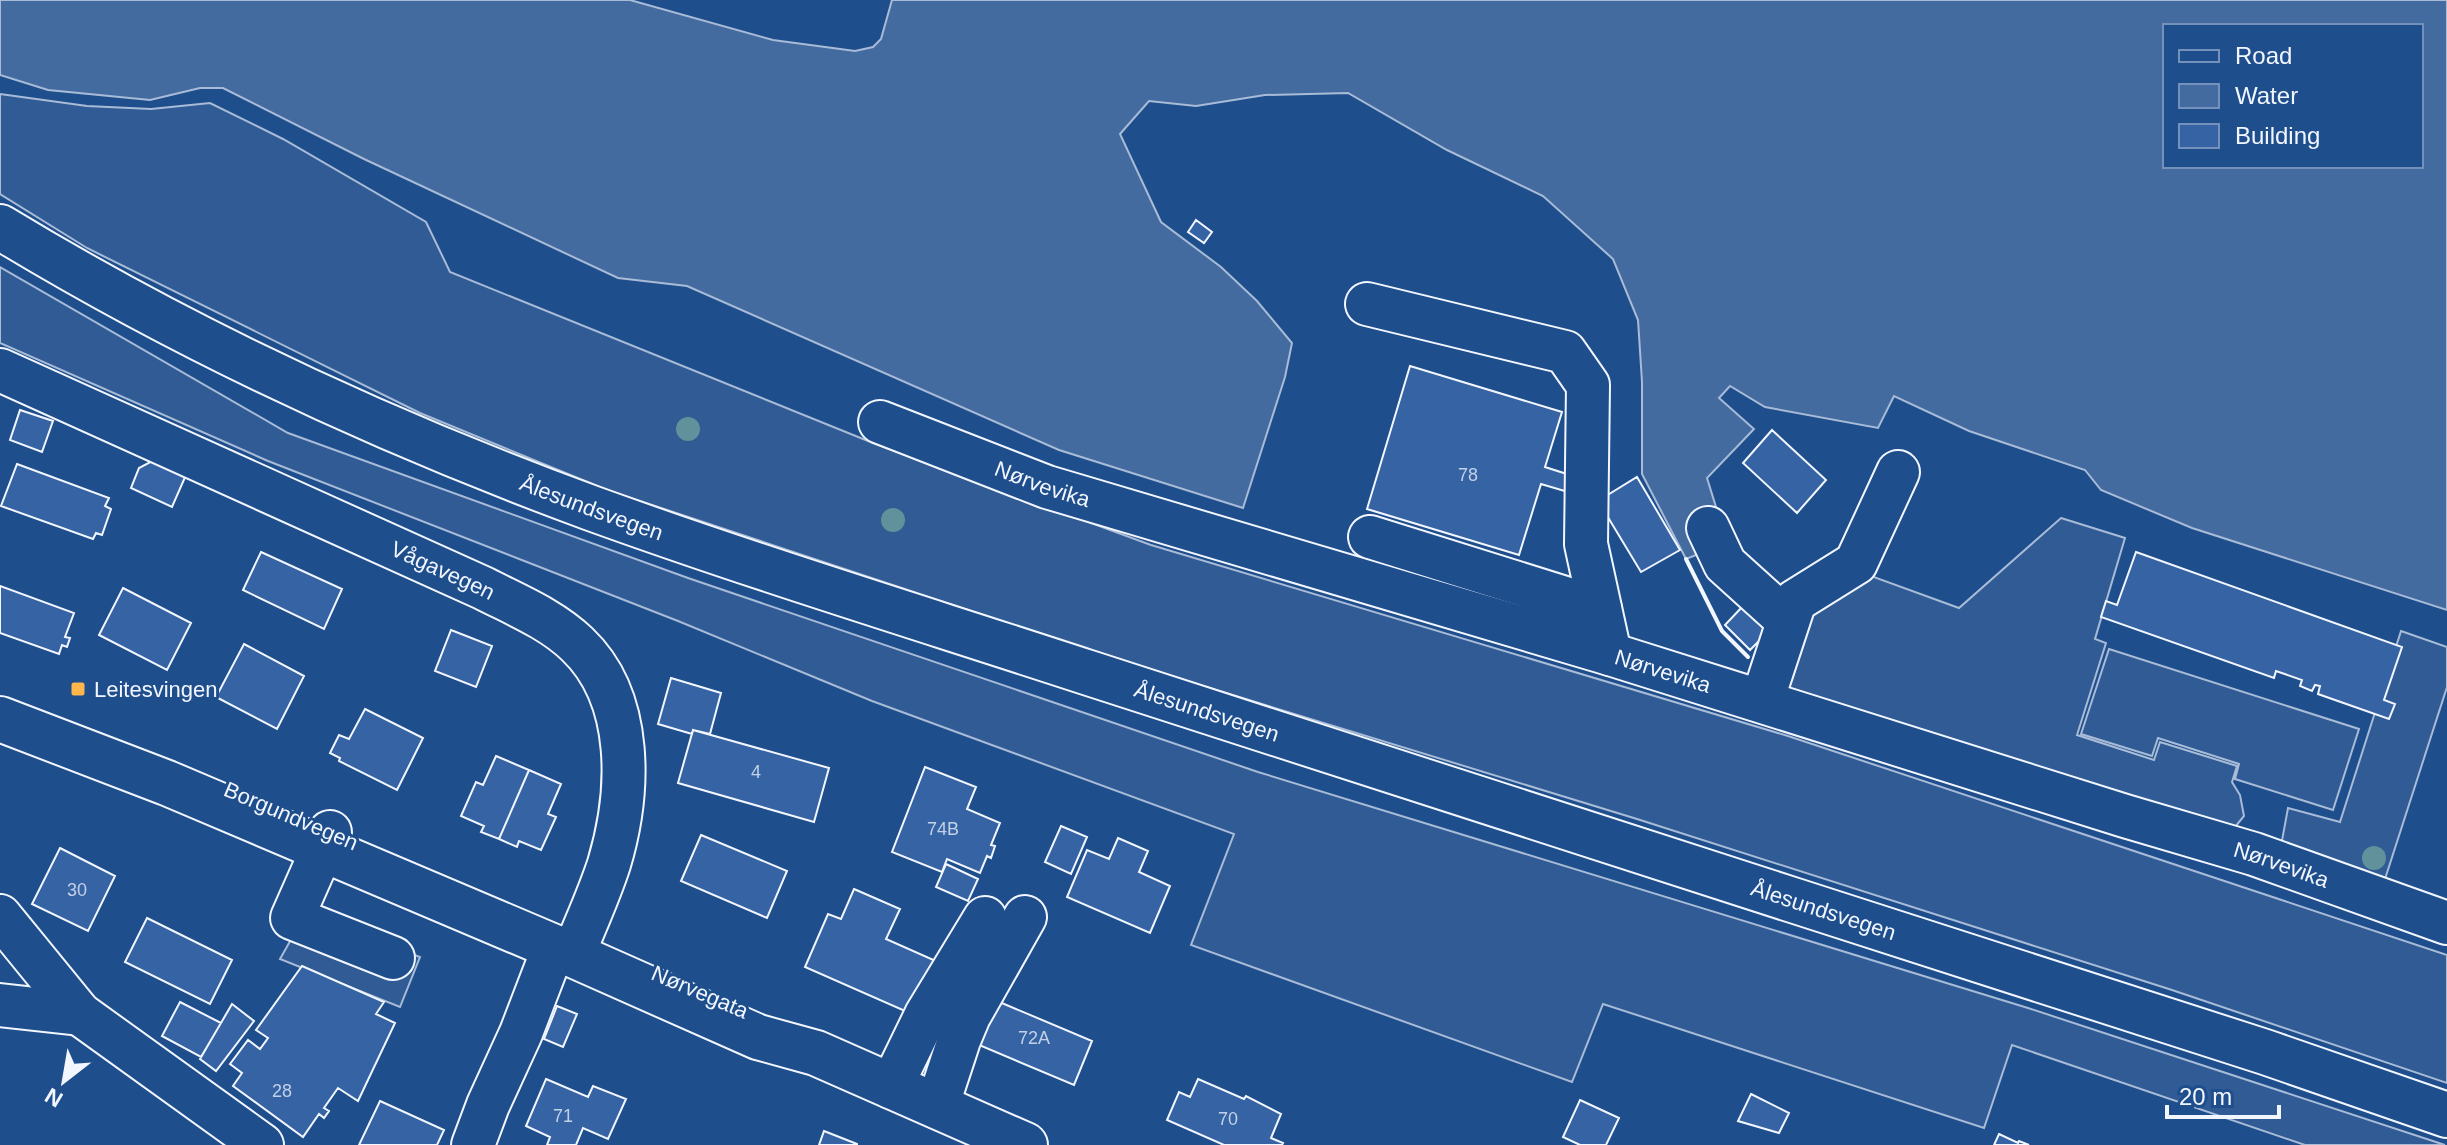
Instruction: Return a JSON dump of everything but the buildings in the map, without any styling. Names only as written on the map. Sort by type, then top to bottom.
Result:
[{"type":"main road","name":"Ålesundsvegen","points":[[0,227],[121,296],[293,383],[430,444],[593,509],[2249,1047],[2447,1115]]},
{"type":"main road","name":"Borgundvegen","points":[[0,696],[569,948]]},
{"type":"main road","name":"Borgundvegen","points":[[0,719],[326,841]]},
{"type":"main road","name":"Nørvegata","points":[[569,948],[758,1037],[816,1053],[1025,1145]]},
{"type":"street","points":[[1367,304],[1565,352],[1588,385],[1586,544],[1610,654]]},
{"type":"street","name":"Vågavegen","points":[[0,370],[483,588],[550,622],[579,645],[598,669],[619,722],[623,800],[608,865],[569,948]]},
{"type":"street","name":"Nørvevika","points":[[880,422],[1047,487],[1610,654],[2254,854],[2447,923]]},
{"type":"street","points":[[1762,701],[1795,601],[1856,563],[1898,472]]},
{"type":"street","points":[[1708,528],[1725,564],[1788,621]]},
{"type":"street","points":[[1370,537],[1600,609]]},
{"type":"street","points":[[326,841],[292,918],[393,958]]},
{"type":"street","points":[[0,916],[80,1014],[262,1145]]},
{"type":"street","points":[[891,1087],[926,1015],[1005,918],[937,1107]]},
{"type":"street","points":[[473,1145],[521,1033],[569,948]]},
{"type":"street","points":[[0,1005],[80,1014]]},
{"type":"shaded area","points":[[0,94],[87,106],[151,109],[210,103],[283,139],[426,222],[450,272],[873,443],[1151,545],[1788,736],[2447,955],[2447,1083],[2172,990],[1637,819],[1125,662],[607,490],[420,413],[87,248],[0,194]]},
{"type":"shaded area","points":[[0,267],[288,433],[688,578],[1258,772],[2028,1008],[2445,1145],[2305,1145],[2012,1045],[1984,1128],[1603,1004],[1572,1082],[1191,945],[1234,834],[872,701],[678,621],[268,461],[0,343]]},
{"type":"shaded area","points":[[2061,518],[2125,538],[2095,639],[2106,643],[2077,735],[2154,760],[2160,742],[2237,766],[2232,782],[2240,795],[2244,816],[2231,832],[1783,689],[1812,601],[1863,573],[1959,608]]},
{"type":"shaded area","points":[[2401,631],[2447,647],[2447,687],[2385,879],[2281,846],[2288,808],[2340,822]]},
{"type":"shaded area","points":[[2109,649],[2359,729],[2333,810],[2235,779],[2239,764],[2158,738],[2152,756],[2081,734]]},
{"type":"shaded area","points":[[306,913],[420,957],[400,1007],[280,959]]},
{"type":"water","points":[[0,0],[630,0],[773,40],[855,51],[873,47],[881,39],[892,0],[2447,0],[2447,610],[2192,528],[2101,490],[2085,470],[1969,431],[1894,396],[1878,428],[1765,407],[1730,386],[1719,398],[1754,429],[1707,478],[1721,523],[1704,552],[1686,559],[1642,474],[1638,320],[1613,259],[1543,196],[1447,150],[1348,93],[1265,95],[1196,106],[1149,101],[1120,134],[1161,222],[1221,267],[1257,301],[1292,343],[1285,377],[1243,508],[1059,450],[687,286],[618,278],[364,159],[223,88],[200,88],[150,100],[48,90],[0,75]]},
{"type":"wall","points":[[1686,559],[1722,631],[1748,657]]},
{"type":"place","name":"Leitesvingen","points":[[78,689]]}]
